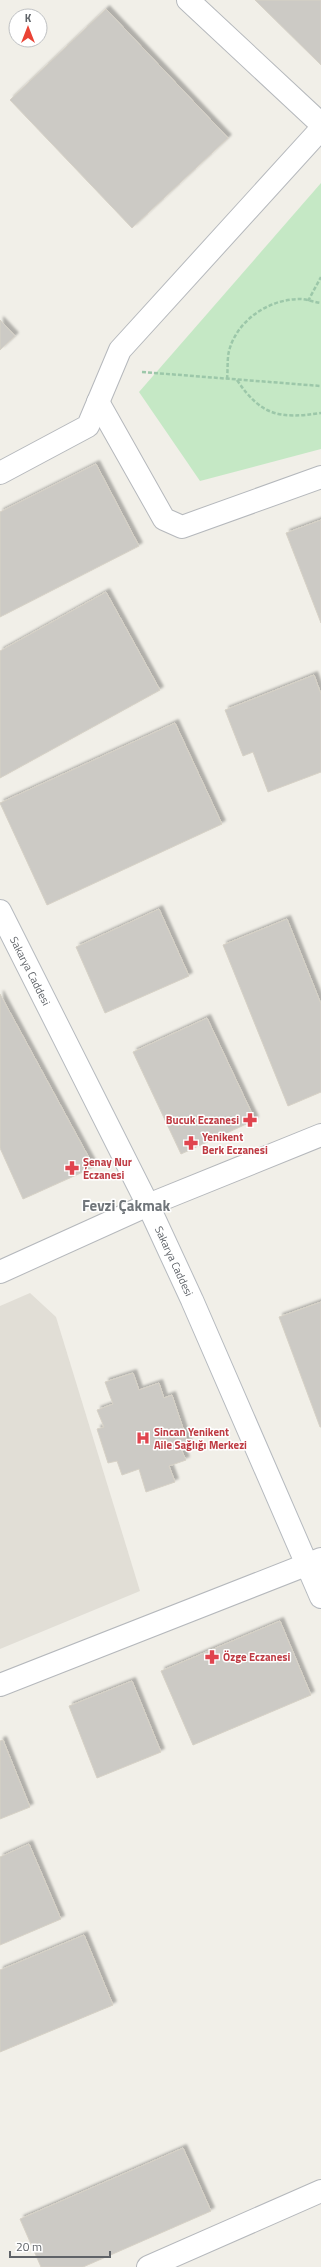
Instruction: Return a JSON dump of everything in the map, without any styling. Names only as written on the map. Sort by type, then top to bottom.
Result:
[{"type":"street","points":[[188,0],[321,124]]},
{"type":"street","points":[[0,473],[88,426],[120,350],[321,129]]},
{"type":"street","points":[[98,402],[164,519],[182,527],[321,477]]},
{"type":"street","name":"Sakarya Caddesi","points":[[0,911],[148,1206],[192,1300],[314,1562],[321,1597]]},
{"type":"street","points":[[0,1272],[148,1206],[321,1135]]},
{"type":"street","points":[[0,1685],[314,1562]]},
{"type":"street","points":[[148,2267],[321,2191]]},
{"type":"path","points":[[308,301],[321,276]]},
{"type":"path","points":[[227,379],[229,351],[239,329],[255,313],[277,302],[300,299],[321,303]]},
{"type":"path","points":[[112,370],[321,386]]},
{"type":"path","points":[[237,379],[250,398],[271,413],[297,416],[321,413]]},
{"type":"shaded area","points":[[30,1293],[56,1317],[140,1591],[0,1649],[0,1306]]},
{"type":"green space","points":[[321,183],[321,449],[200,481],[139,392]]},
{"type":"building","points":[[255,0],[321,0],[321,65]]},
{"type":"building","points":[[106,9],[228,138],[132,228],[10,100]]},
{"type":"building","points":[[0,320],[15,336],[0,350]]},
{"type":"building","points":[[96,464],[139,546],[0,617],[0,512]]},
{"type":"building","points":[[321,520],[321,623],[286,533]]},
{"type":"building","points":[[106,592],[160,690],[0,778],[0,651]]},
{"type":"building","points":[[314,675],[321,694],[321,772],[268,792],[253,752],[243,756],[225,710]]},
{"type":"building","points":[[175,723],[222,824],[47,905],[0,803]]},
{"type":"building","points":[[159,909],[189,976],[105,1013],[76,947]]},
{"type":"building","points":[[287,919],[321,1004],[321,1092],[288,1106],[223,945]]},
{"type":"building","points":[[0,994],[94,1167],[23,1199],[0,1148]]},
{"type":"building","points":[[207,1018],[255,1120],[181,1154],[133,1052]]},
{"type":"building","points":[[321,1302],[321,1427],[320,1427],[279,1317]]},
{"type":"building","name":"Sincan Yenikent Aile Sağlığı Merkezi","points":[[133,1373],[139,1390],[159,1383],[164,1398],[172,1395],[189,1446],[180,1447],[186,1460],[169,1466],[175,1482],[146,1492],[139,1469],[122,1475],[117,1461],[108,1463],[97,1429],[104,1427],[97,1410],[113,1404],[105,1382]]},
{"type":"building","points":[[280,1621],[311,1695],[193,1745],[161,1671]]},
{"type":"building","points":[[132,1681],[161,1752],[97,1778],[69,1706]]},
{"type":"building","points":[[3,1740],[30,1807],[0,1819],[0,1741]]},
{"type":"building","points":[[29,1844],[61,1919],[0,1945],[0,1857]]},
{"type":"building","points":[[84,1935],[113,2005],[0,2052],[0,1970]]},
{"type":"building","points":[[183,2148],[211,2211],[83,2267],[41,2267],[20,2219]]},
{"type":"place","name":"Bucuk Eczanesi","points":[[250,1120]]},
{"type":"place","name":"Yenikent Berk Eczanesi","points":[[191,1143]]},
{"type":"place","name":"Şenay Nur Eczanesi","points":[[72,1168]]},
{"type":"place","name":"Sincan Yenikent Aile Sağlığı Merkezi","points":[[143,1438]]},
{"type":"place","name":"Özge Eczanesi","points":[[212,1657]]},
{"type":"district","name":"Fevzi Çakmak","points":[[126,1206]]}]
